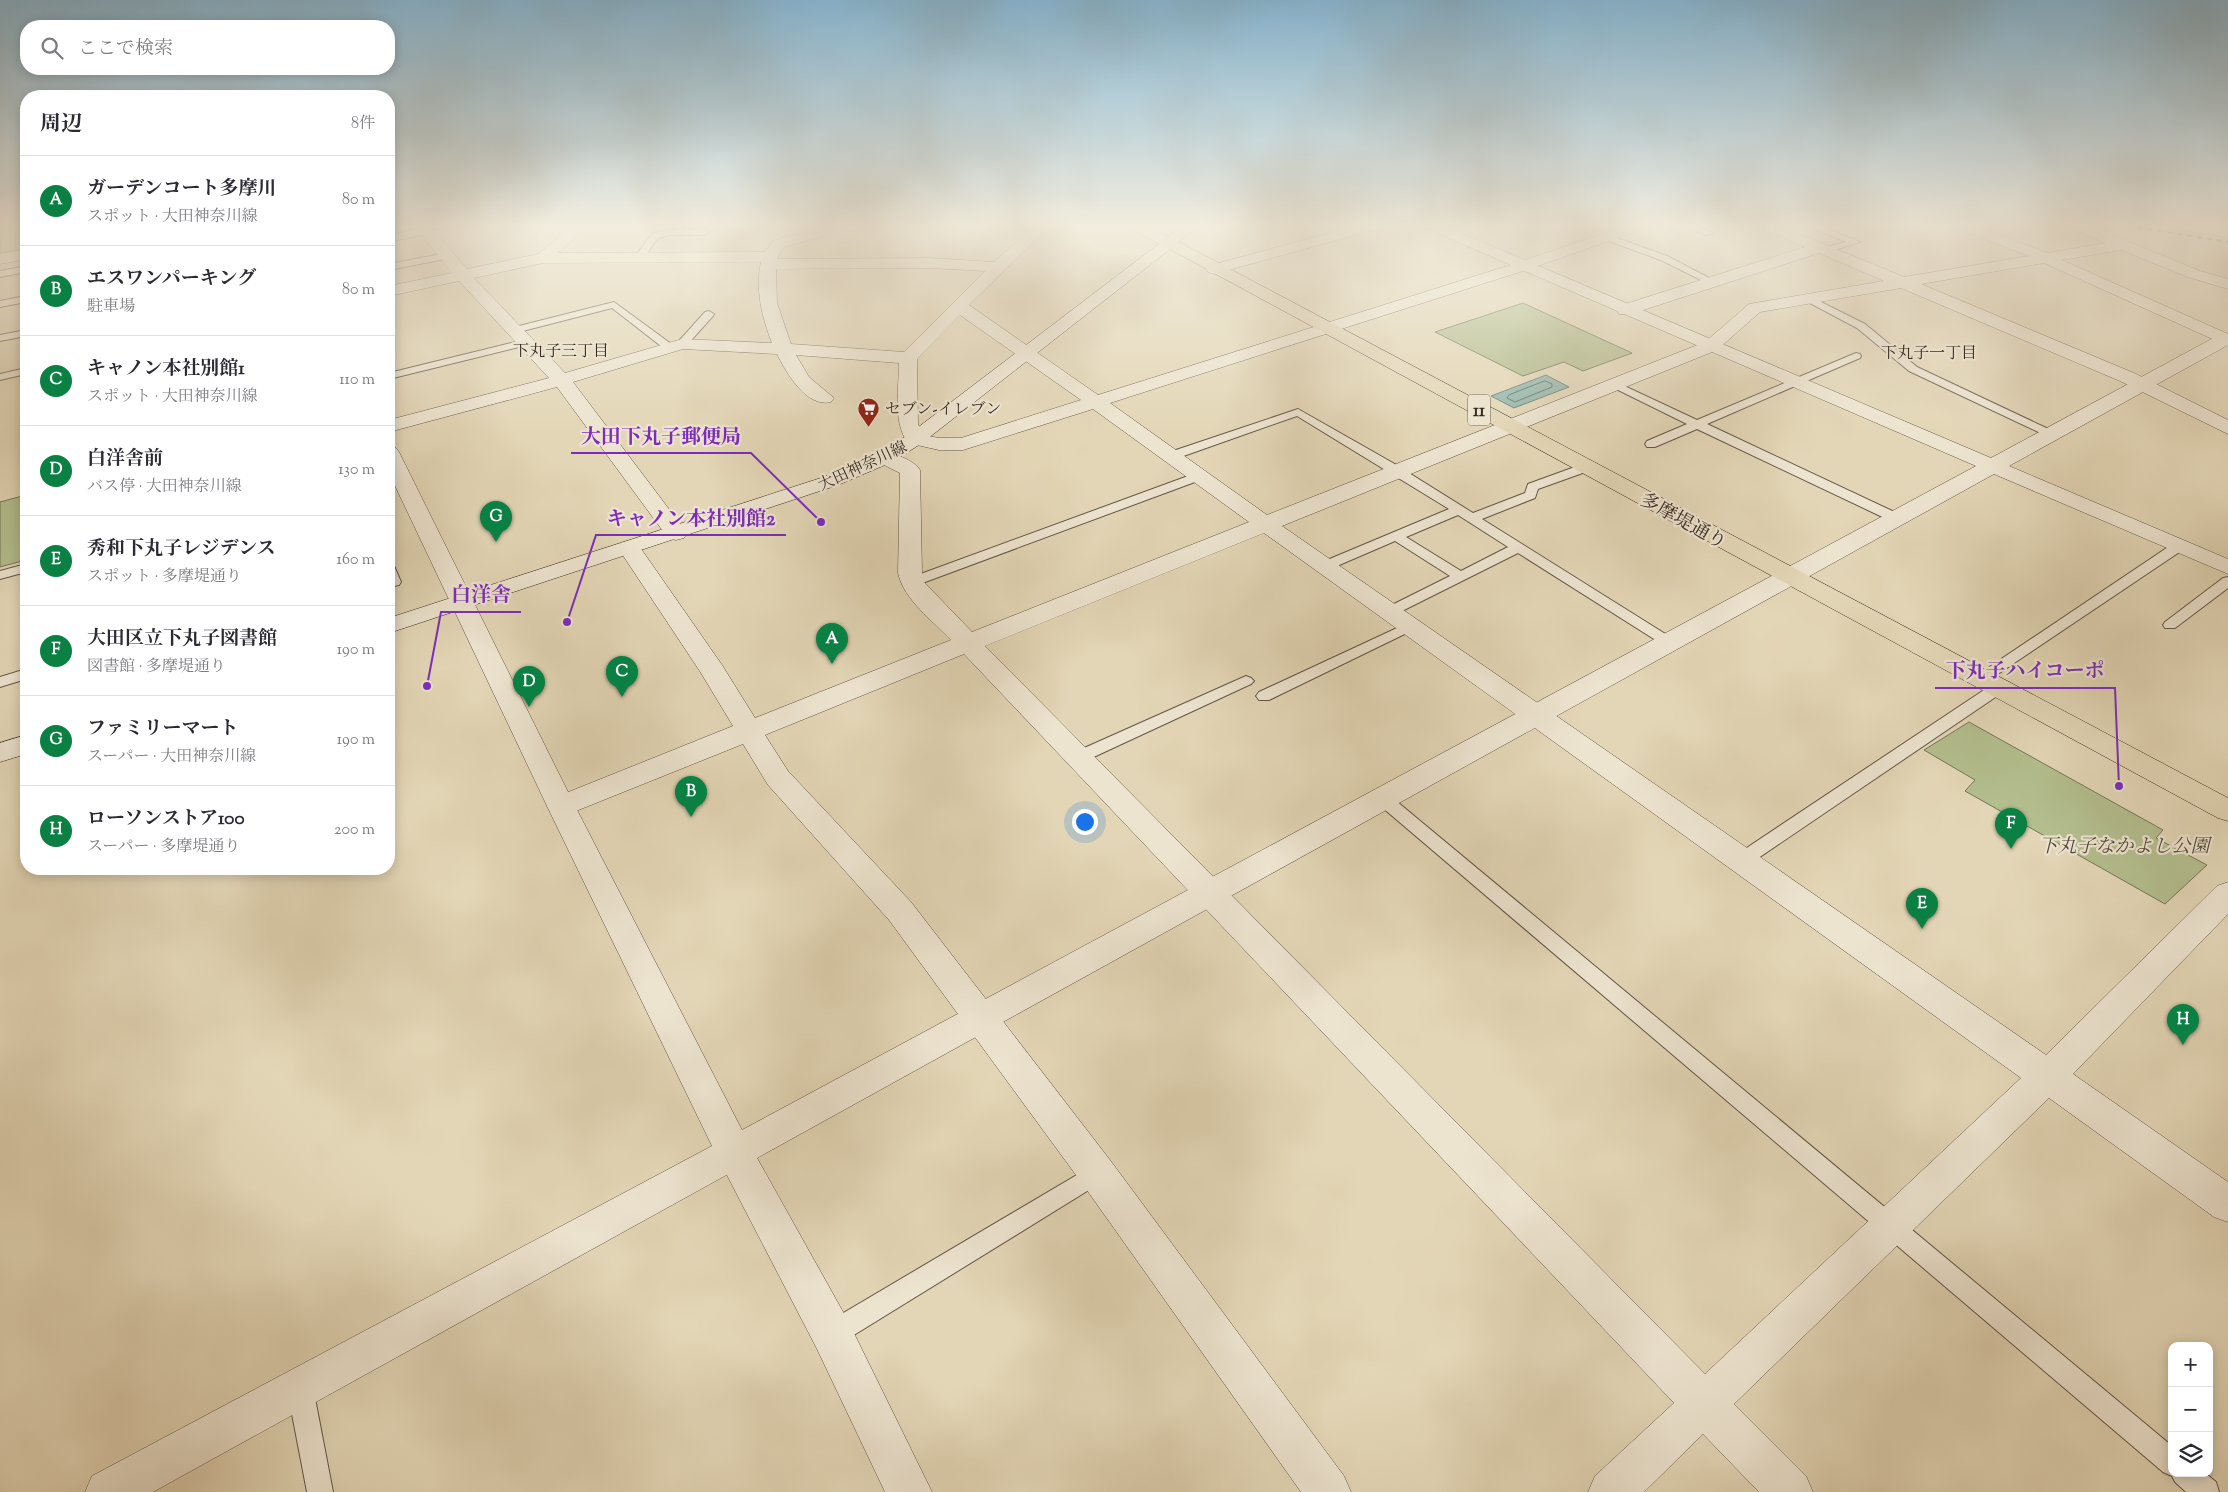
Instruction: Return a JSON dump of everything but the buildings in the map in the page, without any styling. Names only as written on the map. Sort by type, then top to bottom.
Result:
[{"type":"main road","name":"多摩堤通り","points":[[1262,294],[2228,811]]},
{"type":"street","points":[[481,294],[561,380],[676,533]]},
{"type":"street","points":[[769,294],[772,314],[784,348],[801,379],[824,398]]},
{"type":"street","points":[[971,294],[908,358],[907,417],[915,439],[939,444],[963,444],[1436,294]]},
{"type":"street","name":"大田神奈川線","points":[[395,624],[832,481],[885,458],[915,439],[1103,294]]},
{"type":"street","points":[[1587,294],[2228,566]]},
{"type":"street","points":[[1625,310],[1676,294]]},
{"type":"street","points":[[561,806],[1711,346],[1756,308],[1839,294]]},
{"type":"street","points":[[1930,294],[2141,384],[2228,428]]},
{"type":"street","points":[[2126,294],[2227,339]]},
{"type":"street","points":[[959,306],[2228,1204]]},
{"type":"street","points":[[108,1492],[981,1019],[1898,519],[2141,384],[2227,339]]},
{"type":"street","points":[[395,424],[561,380],[676,346],[784,348],[908,358]]},
{"type":"street","points":[[885,458],[910,470],[912,582],[1208,894],[1790,1492]]},
{"type":"street","points":[[395,464],[561,806],[734,1152],[832,1334],[909,1492]]},
{"type":"street","points":[[629,548],[712,671],[778,778],[900,911],[1097,1173],[1328,1492]]},
{"type":"street","points":[[0,753],[20,746]]},
{"type":"street","points":[[1612,1492],[1704,1402],[2048,1076],[2228,894]]},
{"type":"lane","points":[[1809,299],[1861,326],[1913,369],[2053,434]]},
{"type":"lane","points":[[0,304],[20,300]]},
{"type":"lane","points":[[395,374],[521,336],[614,305],[676,346],[709,314]]},
{"type":"lane","points":[[0,338],[20,334]]},
{"type":"lane","points":[[1651,444],[1856,356]]},
{"type":"lane","points":[[0,377],[20,372]]},
{"type":"lane","points":[[1614,385],[1898,519]]},
{"type":"lane","points":[[1170,456],[1298,412],[1670,643]]},
{"type":"lane","points":[[1472,519],[1531,494],[1532,487],[1587,467]]},
{"type":"lane","points":[[912,582],[1199,476]]},
{"type":"lane","points":[[1324,566],[1458,510]]},
{"type":"lane","points":[[1395,536],[1460,576]]},
{"type":"lane","points":[[1742,860],[1990,684],[2179,546]]},
{"type":"lane","points":[[1389,612],[1517,548]]},
{"type":"lane","points":[[0,575],[20,570]]},
{"type":"lane","points":[[2170,625],[2228,581]]},
{"type":"lane","points":[[1264,696],[1410,626]]},
{"type":"lane","points":[[0,682],[20,676]]},
{"type":"lane","points":[[1079,757],[1246,681]]},
{"type":"lane","points":[[1383,799],[2168,1460]]},
{"type":"lane","points":[[832,1334],[1097,1173]]},
{"type":"lane","points":[[300,1388],[320,1492]]},
{"type":"lane","points":[[2189,1477],[2206,1492]]},
{"type":"green space","points":[[1523,303],[1632,353],[1583,371],[1564,362],[1523,376],[1435,332]]},
{"type":"green space","points":[[20,497],[20,562],[0,567],[0,502]]},
{"type":"green space","name":"下丸子なかよし公園","points":[[1969,722],[2163,830],[2156,838],[2207,865],[2165,904],[1965,791],[1975,780],[1924,750]]},
{"type":"water","points":[[1546,375],[1569,387],[1514,408],[1491,396]]},
{"type":"place","name":"セブン-イレブン","points":[[869,427]]},
{"type":"place","name":"大田下丸子郵便局","points":[[821,522]]},
{"type":"place","name":"ファミリーマート","points":[[496,542]]},
{"type":"place","name":"キャノン本社別館2","points":[[567,622]]},
{"type":"place","name":"ガーデンコート多摩川","points":[[832,664]]},
{"type":"place","name":"白洋舎","points":[[427,686]]},
{"type":"place","name":"キャノン本社別館1","points":[[622,697]]},
{"type":"place","name":"白洋舎前","points":[[529,707]]},
{"type":"place","name":"下丸子ハイコーポ","points":[[2119,786]]},
{"type":"place","name":"エスワンパーキング","points":[[691,817]]},
{"type":"place","name":"大田区立下丸子図書館","points":[[2011,849]]},
{"type":"place","name":"秀和下丸子レジデンス","points":[[1922,929]]},
{"type":"place","name":"ローソンストア100","points":[[2183,1045]]},
{"type":"district","name":"下丸子三丁目","points":[[561,350]]},
{"type":"district","name":"下丸子一丁目","points":[[1929,352]]}]
